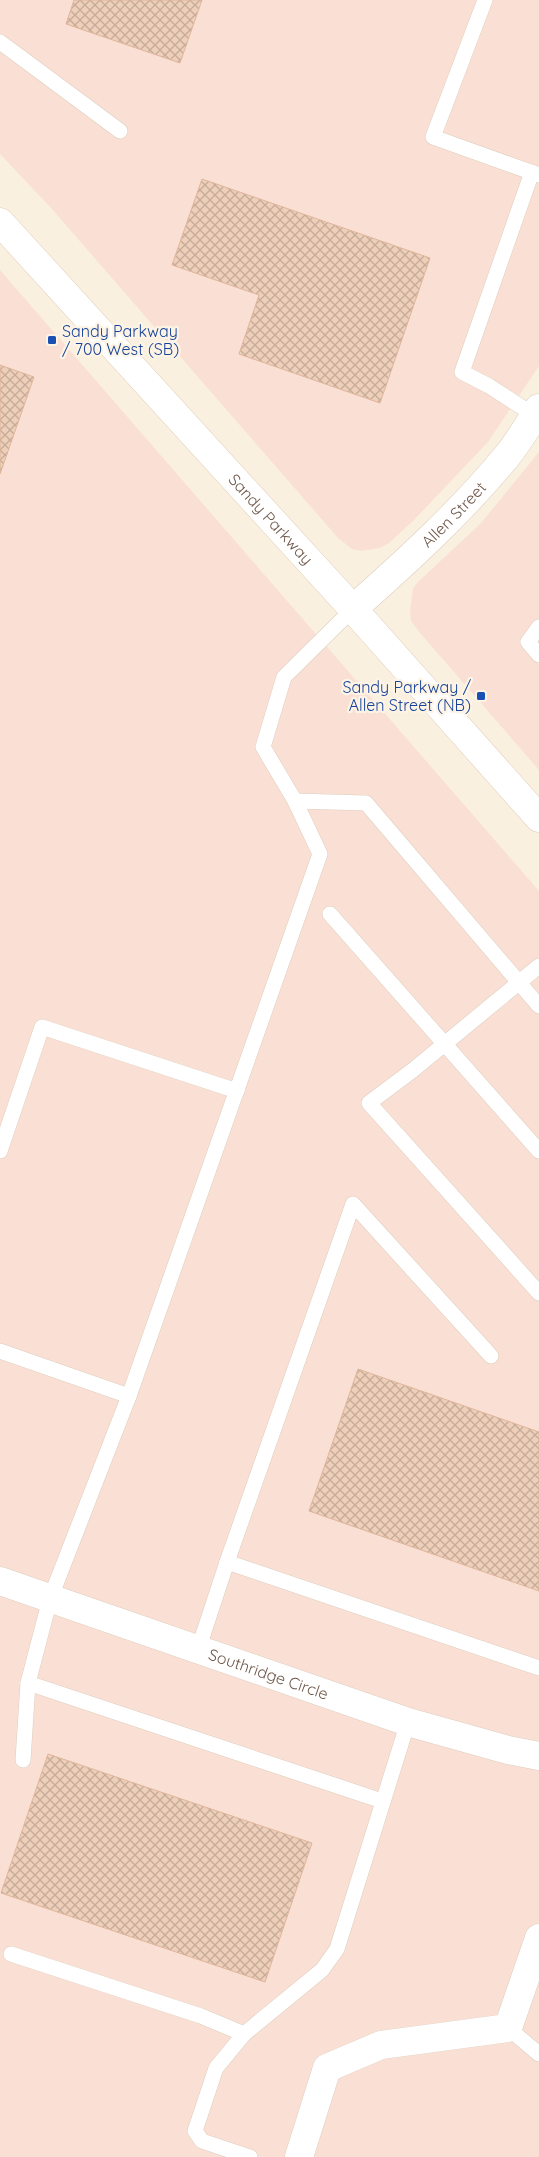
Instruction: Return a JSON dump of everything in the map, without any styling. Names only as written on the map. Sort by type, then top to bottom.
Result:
[{"type":"street","name":"Sandy Parkway","points":[[0,222],[353,609],[539,818]]},
{"type":"street","name":"Allen Street","points":[[353,609],[398,568],[478,489],[508,454],[537,412]]},
{"type":"street","name":"Southridge Circle","points":[[0,1581],[408,1722],[508,1750],[539,1756]]},
{"type":"street","points":[[299,2157],[327,2068],[381,2045],[508,2028],[539,1938]]},
{"type":"lane","points":[[485,0],[433,137],[535,174],[462,372],[537,412]]},
{"type":"lane","points":[[0,42],[120,131]]},
{"type":"lane","points":[[23,1760],[28,1683],[50,1599],[129,1396],[320,854],[295,801],[263,747],[268,729],[284,677],[353,609]]},
{"type":"lane","points":[[539,627],[528,642],[539,655]]},
{"type":"lane","points":[[295,801],[366,803],[539,1006]]},
{"type":"lane","points":[[330,914],[539,1151]]},
{"type":"lane","points":[[539,966],[369,1103],[539,1293]]},
{"type":"lane","points":[[0,1152],[42,1027],[237,1091]]},
{"type":"lane","points":[[198,1650],[353,1204],[491,1356]]},
{"type":"lane","points":[[0,1351],[129,1396]]},
{"type":"lane","points":[[227,1562],[539,1668]]},
{"type":"lane","points":[[28,1683],[382,1801]]},
{"type":"lane","points":[[250,2157],[202,2141],[195,2131],[216,2068],[244,2034],[322,1970],[336,1949],[408,1722]]},
{"type":"lane","points":[[12,1954],[201,2016],[244,2034]]},
{"type":"lane","points":[[508,2028],[539,2054]]},
{"type":"shaded area","points":[[0,0],[539,0],[539,366],[488,442],[414,520],[389,543],[380,548],[361,551],[352,549],[338,538],[51,208],[0,154]]},
{"type":"shaded area","points":[[0,270],[539,891],[539,2157],[0,2157]]},
{"type":"shaded area","points":[[539,452],[539,770],[420,633],[411,621],[410,611],[413,588],[481,523]]},
{"type":"building","points":[[74,0],[202,0],[180,63],[66,24]]},
{"type":"building","points":[[202,179],[430,258],[380,403],[239,354],[259,295],[172,265]]},
{"type":"building","points":[[0,365],[34,377],[0,474]]},
{"type":"building","points":[[358,1369],[539,1432],[539,1591],[309,1511]]},
{"type":"building","points":[[48,1754],[312,1843],[265,1982],[1,1893]]},
{"type":"place","name":"Sandy Parkway / 700 West (SB)","points":[[52,340]]},
{"type":"place","name":"Sandy Parkway / Allen Street (NB)","points":[[481,696]]}]
